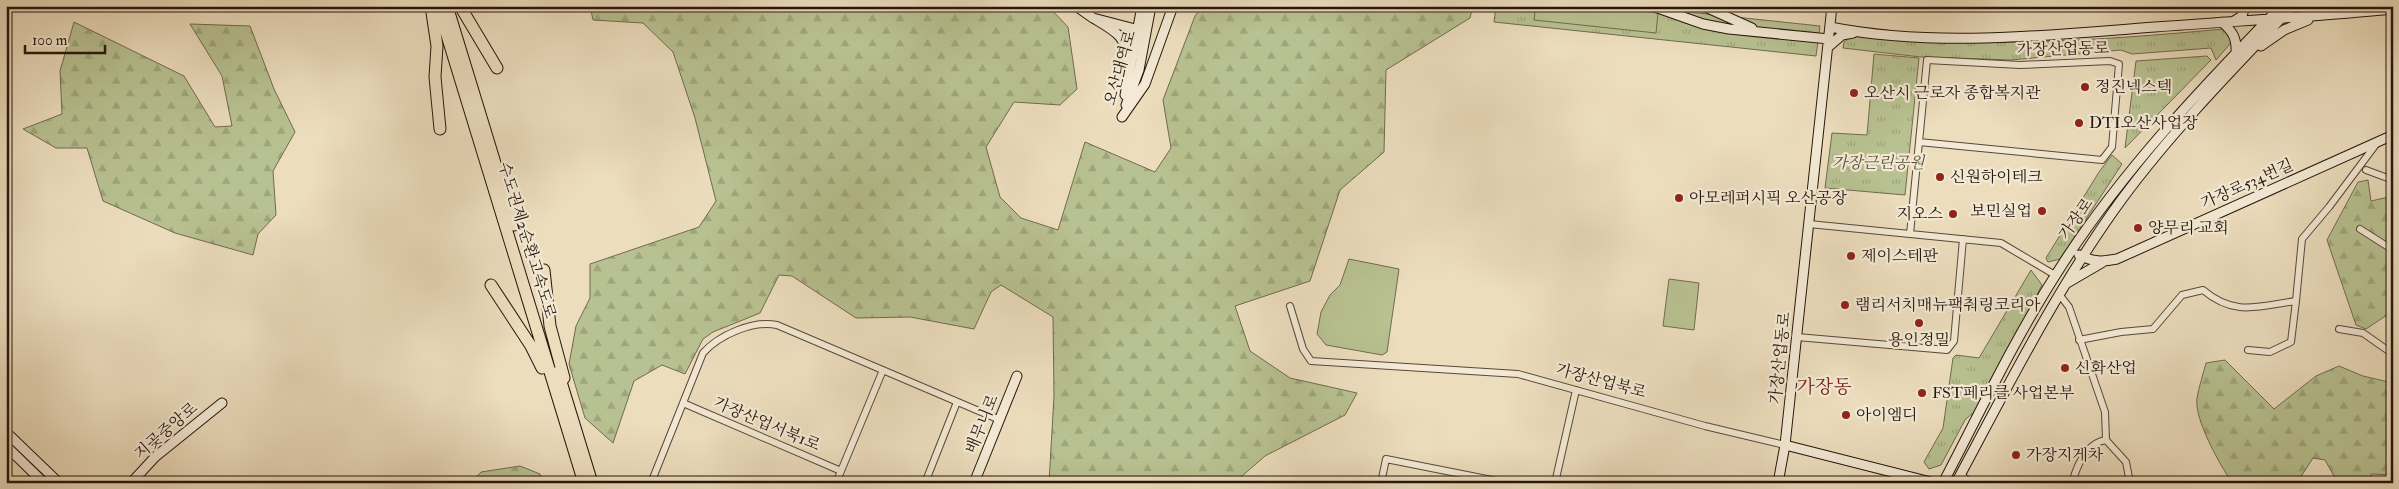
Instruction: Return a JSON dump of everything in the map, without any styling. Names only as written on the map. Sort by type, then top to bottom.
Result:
[{"type":"highway","points":[[431,6],[436,38],[436,97],[440,130]]},
{"type":"highway","name":"수도권제2순환고속도로","points":[[438,6],[583,467],[592,483]]},
{"type":"highway","name":"수도권제2순환고속도로","points":[[448,6],[583,467],[584,483]]},
{"type":"highway","points":[[460,6],[497,68]]},
{"type":"highway","points":[[544,270],[550,326],[584,443],[583,467]]},
{"type":"highway","points":[[491,285],[538,358],[583,467]]},
{"type":"main road","points":[[1076,6],[1120,35],[1126,48],[1126,92]]},
{"type":"main road","name":"오산대역로","points":[[1122,117],[1139,70],[1142,6]]},
{"type":"main road","name":"오산대역로","points":[[1122,117],[1126,92],[1142,30],[1151,6]]},
{"type":"main road","points":[[1122,117],[1144,84],[1173,6]]},
{"type":"main road","points":[[1652,6],[1703,24],[1828,43],[1842,35],[1856,32]]},
{"type":"main road","points":[[1703,6],[1747,27],[1776,34]]},
{"type":"main road","name":"가장산업동로","points":[[1778,483],[1786,444],[1832,6]]},
{"type":"main road","points":[[2234,22],[2242,16],[2245,6]]},
{"type":"main road","name":"가장로","points":[[1943,483],[2022,333],[2055,275],[2138,159],[2188,102],[2239,57],[2283,11],[2293,6]]},
{"type":"main road","points":[[2222,22],[2234,33],[2239,57],[2295,24],[2322,16],[2393,9]]},
{"type":"main road","points":[[1830,27],[1891,36],[1977,38],[2096,33],[2222,22],[2269,20],[2283,11],[2346,14]]},
{"type":"main road","points":[[1093,18],[1142,30]]},
{"type":"main road","name":"가장로","points":[[1958,479],[2037,330],[2082,257],[2123,198],[2161,149],[2269,20]]},
{"type":"main road","name":"가장로534번길","points":[[2072,251],[2091,261],[2117,259],[2393,135]]},
{"type":"main road","points":[[2064,285],[2106,261]]},
{"type":"main road","name":"배무니로","points":[[974,483],[1017,376]]},
{"type":"main road","name":"지곶중앙로","points":[[130,483],[155,457],[222,402]]},
{"type":"main road","points":[[6,432],[59,483]]},
{"type":"main road","name":"가장산업북로","points":[[1786,444],[1934,483]]},
{"type":"main road","points":[[6,446],[44,483]]},
{"type":"street","name":"가장산업동로","points":[[1910,234],[1927,60],[2020,65],[2110,61],[2119,64],[2112,146],[2102,160],[1919,142]]},
{"type":"street","name":"가장로534번길","points":[[2248,350],[2270,352],[2291,342],[2302,239],[2379,141]]},
{"type":"street","points":[[2366,170],[2393,180]]},
{"type":"street","points":[[1809,224],[2001,243],[2055,275]]},
{"type":"street","points":[[2360,229],[2393,250]]},
{"type":"street","points":[[1797,337],[1947,350],[1954,341],[1963,239]]},
{"type":"street","points":[[2079,340],[2121,332],[2153,329],[2182,295],[2203,290],[2215,300],[2239,309],[2296,301]]},
{"type":"street","points":[[2059,294],[2069,308],[2105,412],[2106,440],[2126,462],[2130,483]]},
{"type":"street","name":"가장산업북로","points":[[1290,306],[1303,349],[1311,361],[1518,374],[1705,426],[1786,444]]},
{"type":"street","points":[[651,483],[703,353],[712,343],[756,324],[777,325],[1000,420]]},
{"type":"street","points":[[2339,329],[2362,333],[2393,354]]},
{"type":"street","points":[[836,483],[883,370]]},
{"type":"street","points":[[1555,483],[1576,390]]},
{"type":"street","points":[[925,483],[957,402]]},
{"type":"street","name":"가장산업서북1로","points":[[683,403],[841,471]]},
{"type":"street","points":[[2072,483],[2076,469],[2085,454],[2097,441],[2106,440]]},
{"type":"street","points":[[1381,483],[1386,459],[1507,483]]},
{"type":"street","points":[[1958,479],[1971,483]]},
{"type":"green space","points":[[590,6],[1048,6],[1068,27],[1077,89],[1060,105],[1014,102],[986,147],[1000,197],[1021,218],[1058,230],[1085,142],[1155,172],[1171,148],[1163,100],[1195,16],[1203,6],[1473,6],[1470,18],[1386,70],[1384,152],[1340,190],[1310,281],[1235,306],[1250,351],[1290,378],[1357,393],[1345,415],[1265,456],[1234,483],[1049,483],[1054,396],[1053,317],[1001,285],[991,292],[974,329],[910,317],[856,318],[792,276],[779,275],[760,313],[713,332],[703,339],[685,374],[662,365],[634,381],[613,443],[585,418],[569,364],[576,326],[590,298],[590,264],[699,227],[716,201],[695,118],[673,52],[643,23],[593,20]]},
{"type":"green space","points":[[1496,6],[1632,6],[1820,26],[1816,56],[1494,22]]},
{"type":"green space","points":[[1536,6],[1596,6],[1658,13],[1656,33],[1534,20]]},
{"type":"green space","points":[[74,22],[184,76],[215,127],[232,126],[222,76],[190,24],[250,26],[274,89],[295,132],[273,171],[276,215],[258,234],[253,255],[175,233],[103,201],[87,148],[56,148],[23,129],[62,114],[60,71]]},
{"type":"green space","points":[[2223,29],[2231,37],[2230,44],[2216,60],[2211,48],[2132,54],[2121,50],[2011,60],[1921,57],[1843,48],[1844,42],[1853,36],[1899,40],[1992,42],[2084,40]]},
{"type":"green space","name":"가장근린공원","points":[[1874,54],[1919,58],[1905,195],[1825,188],[1832,133],[1867,135]]},
{"type":"green space","points":[[2207,56],[2211,60],[2125,148],[2136,61]]},
{"type":"green space","points":[[2112,155],[2122,164],[2060,259],[2048,262],[2046,258],[2099,172]]},
{"type":"green space","points":[[2368,180],[2371,201],[2393,196],[2393,269],[2390,276],[2393,279],[2393,311],[2366,329],[2356,325],[2327,240],[2358,182]]},
{"type":"green space","points":[[1349,259],[1399,269],[1387,352],[1382,355],[1326,345],[1317,334],[1321,312],[1330,295],[1340,285]]},
{"type":"green space","points":[[2031,270],[2042,285],[1975,411],[1965,420],[1941,465],[1929,469],[1924,462],[1943,428],[1953,358],[1956,355],[1979,358]]},
{"type":"green space","points":[[1669,279],[1699,283],[1694,330],[1663,326]]},
{"type":"green space","points":[[2225,360],[2274,409],[2316,376],[2339,366],[2363,376],[2393,383],[2393,475],[2371,474],[2372,483],[2338,483],[2325,460],[2313,458],[2300,478],[2289,483],[2234,483],[2231,481],[2208,441],[2197,407],[2197,398],[2206,363]]},
{"type":"green space","points":[[520,466],[540,474],[543,483],[471,483],[481,472]]},
{"type":"place","name":"정진넥스텍","points":[[2085,87]]},
{"type":"place","name":"오산시 근로자 종합복지관","points":[[1854,93]]},
{"type":"place","name":"DTI오산사업장","points":[[2079,123]]},
{"type":"place","name":"신원하이테크","points":[[1940,177]]},
{"type":"place","name":"아모레퍼시픽 오산공장","points":[[1679,198]]},
{"type":"place","name":"보민실업","points":[[2042,211]]},
{"type":"place","name":"지오스","points":[[1953,214]]},
{"type":"place","name":"양무리 교회","points":[[2138,228]]},
{"type":"place","name":"제이스테판","points":[[1851,256]]},
{"type":"place","name":"램리서치매뉴팩춰링코리아","points":[[1845,305]]},
{"type":"place","name":"용인정밀","points":[[1919,323]]},
{"type":"place","name":"신화산업","points":[[2065,368]]},
{"type":"place","name":"FST페리클 사업본부","points":[[1922,393]]},
{"type":"place","name":"아이엠디","points":[[1846,415]]},
{"type":"place","name":"가장지게차","points":[[2016,455]]},
{"type":"district","name":"가장동","points":[[1824,387]]}]
